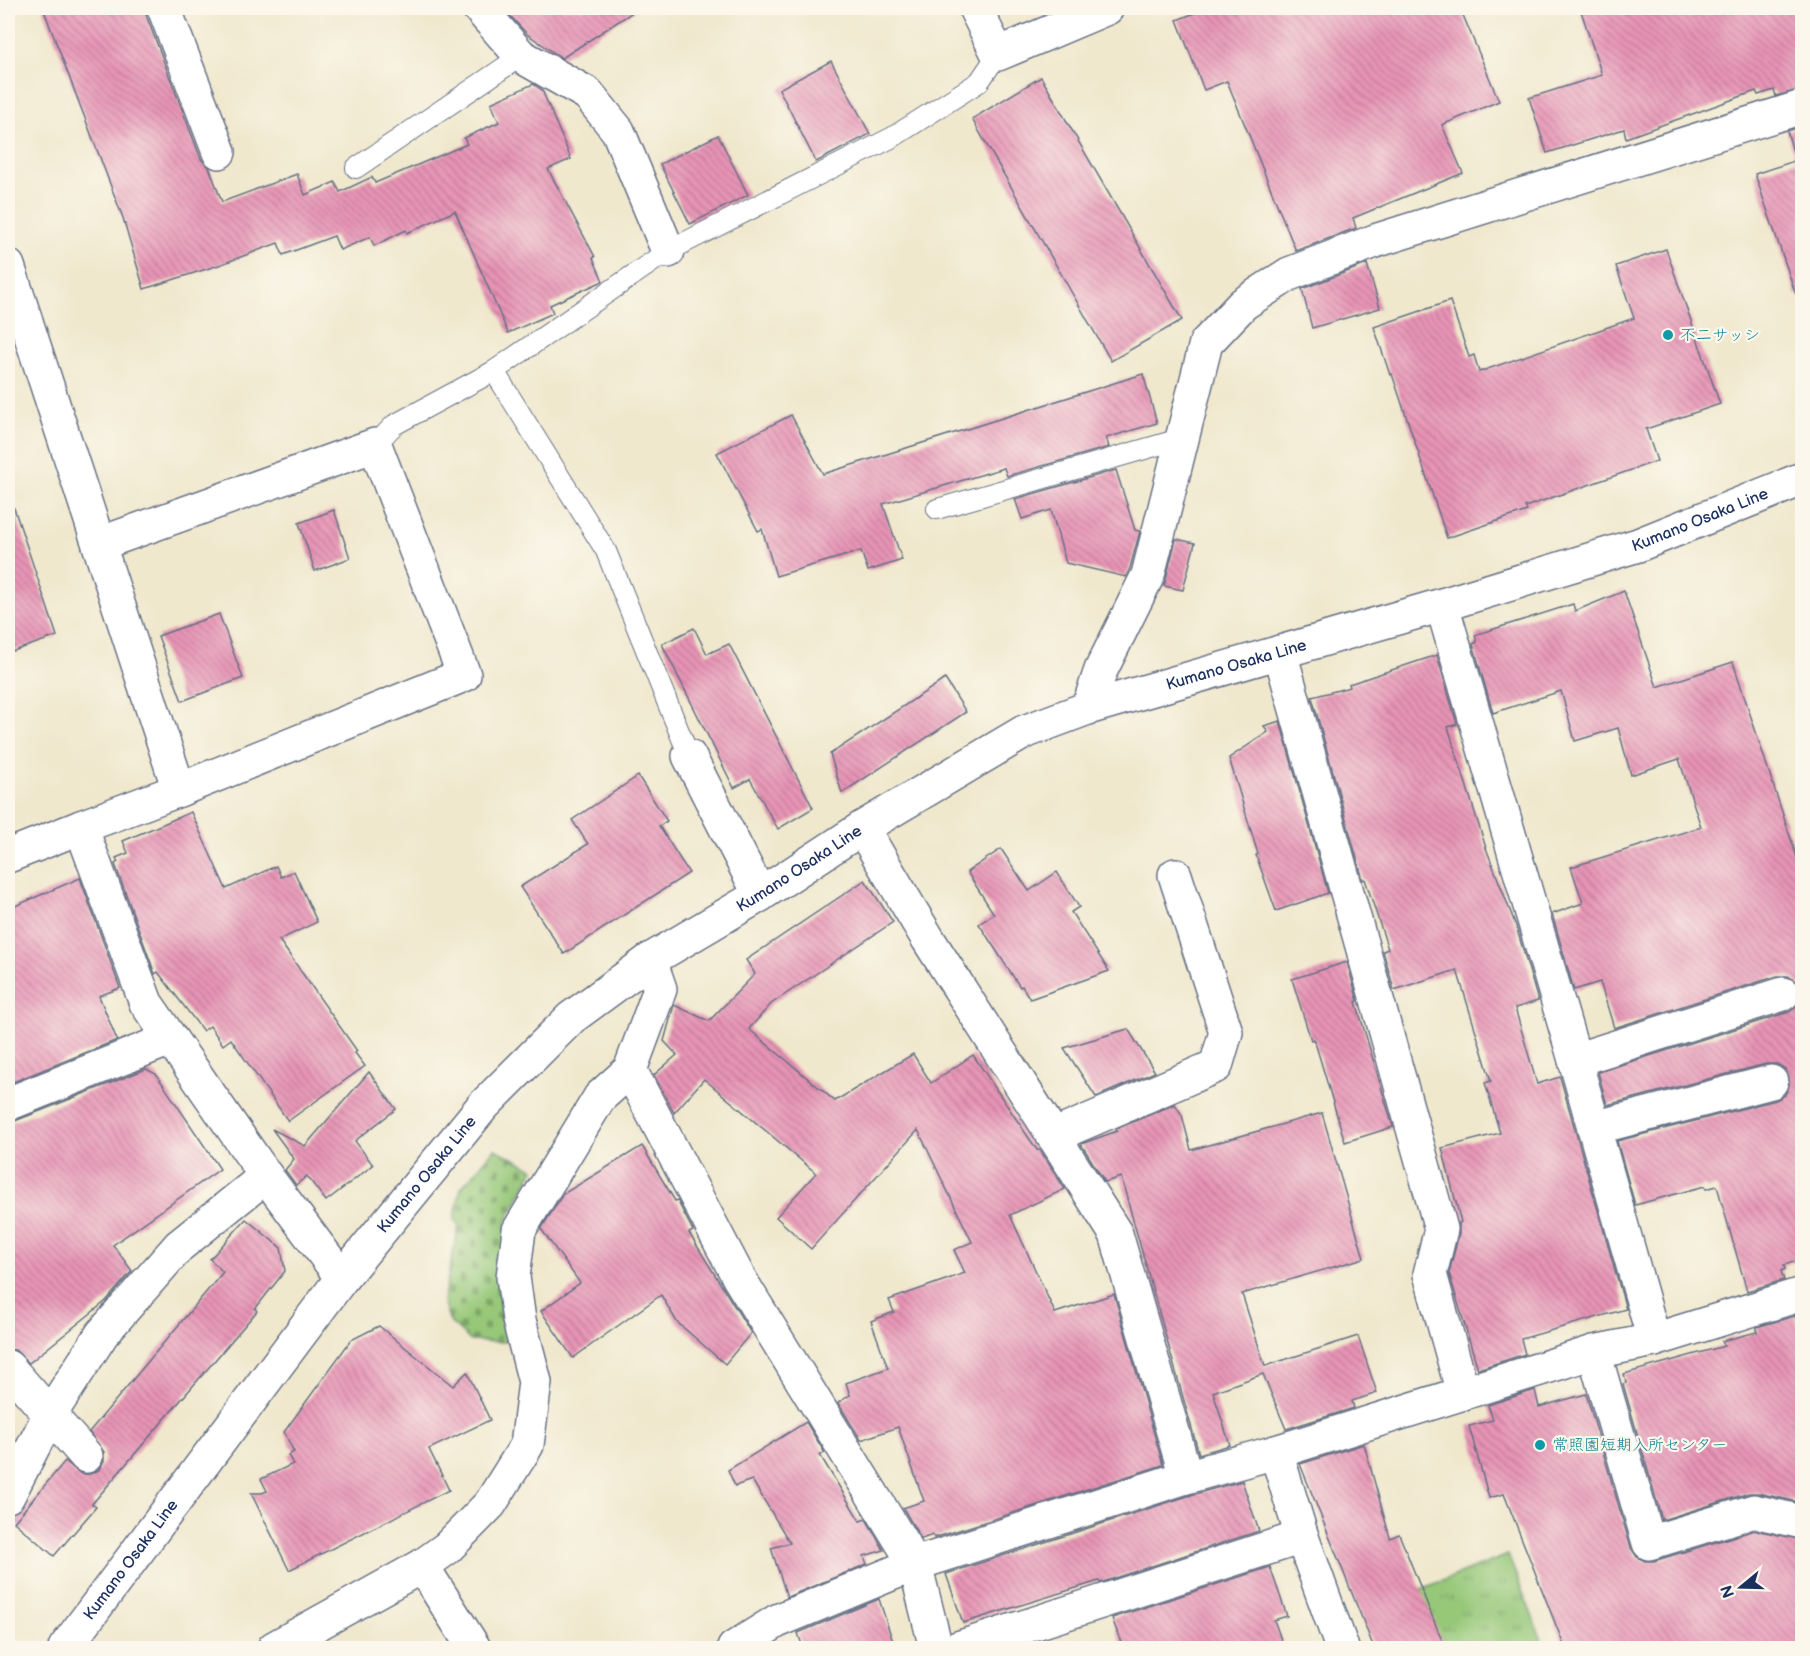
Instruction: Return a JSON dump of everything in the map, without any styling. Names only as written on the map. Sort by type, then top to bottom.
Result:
[{"type":"street","points":[[164,8],[219,152]]},
{"type":"street","points":[[479,8],[521,56],[588,94],[618,131],[668,251]]},
{"type":"street","points":[[975,8],[998,54],[1107,8]]},
{"type":"street","points":[[1088,708],[1101,670],[1148,575],[1206,343],[1243,304],[1289,274],[1375,242],[1803,107]]},
{"type":"street","points":[[8,266],[180,790]]},
{"type":"street","points":[[8,856],[180,790],[464,675],[375,445],[99,544]]},
{"type":"street","name":"Kumano Osaka Line","points":[[65,1648],[342,1278],[483,1106],[570,1018],[650,960],[760,895],[862,828],[1024,732],[1088,708],[1442,605],[1638,545],[1803,478]]},
{"type":"street","points":[[1442,605],[1654,1340]]},
{"type":"street","points":[[1280,652],[1441,1229],[1430,1274],[1463,1393]]},
{"type":"street","points":[[689,756],[760,895]]},
{"type":"street","points":[[81,827],[146,1003],[266,1176],[342,1278]]},
{"type":"street","points":[[862,828],[928,939],[1116,1234],[1186,1477]]},
{"type":"street","points":[[1053,1136],[1216,1066],[1226,1032],[1175,875]]},
{"type":"street","points":[[274,1648],[422,1566],[447,1548],[490,1504],[527,1445],[535,1383],[519,1320],[513,1277],[519,1230],[600,1096],[630,1070],[660,989],[650,960]]},
{"type":"street","points":[[1575,1060],[1783,994]]},
{"type":"street","points":[[8,1104],[170,1039]]},
{"type":"street","points":[[630,1070],[740,1278],[915,1564],[936,1648]]},
{"type":"street","points":[[1594,1128],[1771,1082]]},
{"type":"street","points":[[8,1496],[49,1416],[102,1334],[179,1246],[266,1176]]},
{"type":"street","points":[[734,1648],[777,1621],[915,1564],[1186,1477],[1276,1452],[1594,1352],[1654,1340],[1803,1294]]},
{"type":"street","points":[[1594,1352],[1648,1543],[1754,1511],[1803,1522]]},
{"type":"street","points":[[8,1367],[86,1456]]},
{"type":"street","points":[[1276,1452],[1302,1537],[1342,1648]]},
{"type":"street","points":[[958,1648],[1302,1537]]},
{"type":"street","points":[[422,1566],[474,1648]]},
{"type":"lane","points":[[375,445],[394,425],[494,371],[668,251],[892,137],[979,82],[998,54]]},
{"type":"lane","points":[[357,168],[521,56]]},
{"type":"lane","points":[[494,371],[606,551],[689,756]]},
{"type":"lane","points":[[937,509],[1183,438]]},
{"type":"green space","points":[[495,1149],[534,1169],[506,1222],[511,1338],[507,1342],[471,1341],[450,1322],[443,1301],[459,1226],[454,1220],[461,1188]]},
{"type":"green space","points":[[1508,1555],[1545,1648],[1433,1648],[1411,1593]]},
{"type":"building","points":[[43,8],[146,8],[146,15],[201,159],[209,167],[222,202],[297,174],[305,195],[335,182],[340,192],[372,177],[375,183],[467,144],[464,138],[499,122],[491,103],[533,84],[542,90],[571,159],[548,169],[595,257],[593,258],[603,281],[550,305],[553,313],[508,333],[455,211],[407,233],[406,230],[374,246],[370,237],[340,250],[334,236],[283,255],[278,243],[144,289],[123,218]]},
{"type":"building","points":[[503,8],[639,8],[562,58],[527,34]]},
{"type":"building","points":[[1207,8],[1460,8],[1499,101],[1442,125],[1463,173],[1353,218],[1356,228],[1296,251],[1227,81],[1204,90],[1177,20]]},
{"type":"building","points":[[1580,8],[1803,8],[1803,89],[1776,96],[1774,90],[1758,95],[1756,91],[1626,138],[1624,129],[1547,153],[1529,98],[1602,75]]},
{"type":"building","points":[[831,61],[870,134],[816,162],[779,89]]},
{"type":"building","points":[[1041,77],[1182,320],[1111,361],[972,119]]},
{"type":"building","points":[[1803,126],[1803,153],[1794,155],[1787,131]]},
{"type":"building","points":[[718,135],[748,195],[690,224],[660,164]]},
{"type":"building","points":[[1803,158],[1803,294],[1796,295],[1755,174]]},
{"type":"building","points":[[1666,249],[1720,404],[1646,429],[1657,461],[1525,507],[1527,511],[1447,538],[1374,327],[1450,301],[1469,357],[1474,355],[1479,372],[1634,318],[1616,266]]},
{"type":"building","points":[[1367,264],[1380,308],[1312,328],[1302,289]]},
{"type":"building","points":[[1143,374],[1157,423],[1106,438],[1109,447],[1007,476],[1004,468],[883,504],[902,560],[868,571],[861,551],[776,576],[762,529],[758,531],[717,453],[791,415],[823,474]]},
{"type":"building","points":[[1116,470],[1135,530],[1140,531],[1126,577],[1066,563],[1051,510],[1022,519],[1015,499]]},
{"type":"building","points":[[14,508],[57,636],[8,653],[8,509]]},
{"type":"building","points":[[334,510],[350,558],[315,571],[299,523]]},
{"type":"building","points":[[1176,539],[1195,543],[1183,590],[1164,586]]},
{"type":"building","points":[[1624,591],[1657,687],[1733,662],[1803,876],[1803,1259],[1784,1265],[1785,1269],[1781,1271],[1784,1280],[1747,1291],[1717,1186],[1706,1189],[1705,1186],[1635,1205],[1617,1141],[1776,1100],[1785,1095],[1789,1086],[1789,1077],[1785,1069],[1777,1064],[1766,1064],[1607,1105],[1598,1072],[1789,1012],[1801,999],[1801,988],[1788,976],[1777,976],[1614,1028],[1600,982],[1574,990],[1552,914],[1583,903],[1571,867],[1701,827],[1679,759],[1631,775],[1618,728],[1575,741],[1561,691],[1493,713],[1473,644],[1477,642],[1475,635],[1573,604],[1575,611]]},
{"type":"building","points":[[219,614],[243,678],[182,701],[158,636]]},
{"type":"building","points":[[694,628],[707,654],[729,644],[813,808],[778,829],[750,779],[734,788],[662,644]]},
{"type":"building","points":[[1437,655],[1457,724],[1448,727],[1486,848],[1516,926],[1538,1001],[1515,1008],[1537,1084],[1560,1077],[1626,1309],[1521,1339],[1525,1354],[1478,1369],[1449,1273],[1461,1222],[1442,1148],[1500,1133],[1485,1083],[1491,1081],[1457,970],[1394,990],[1383,951],[1388,949],[1365,879],[1363,880],[1312,697],[1350,687],[1349,684]]},
{"type":"building","points":[[945,679],[966,712],[842,793],[830,754]]},
{"type":"building","points":[[1280,721],[1328,893],[1276,911],[1256,855],[1258,854],[1229,758],[1268,732],[1264,726]]},
{"type":"building","points":[[638,776],[667,821],[659,826],[689,873],[564,954],[520,887],[588,844],[572,820]]},
{"type":"building","points":[[191,812],[226,889],[276,866],[281,877],[294,871],[317,922],[279,940],[357,1051],[355,1053],[365,1066],[288,1121],[231,1039],[223,1045],[210,1026],[203,1031],[158,972],[155,974],[115,864],[118,862],[116,858],[128,853],[123,841]]},
{"type":"building","points":[[1001,849],[1029,891],[1057,872],[1079,907],[1071,912],[1109,971],[1030,999],[979,924],[994,914],[967,872]]},
{"type":"building","points":[[80,878],[120,988],[99,996],[117,1040],[8,1084],[8,909]]},
{"type":"building","points":[[865,880],[893,922],[771,1004],[749,1029],[835,1101],[913,1054],[931,1083],[973,1055],[1065,1189],[1010,1215],[1055,1313],[1114,1294],[1163,1465],[934,1538],[933,1535],[921,1539],[903,1508],[924,1501],[898,1427],[861,1440],[838,1403],[850,1395],[846,1383],[888,1368],[871,1321],[894,1312],[889,1300],[965,1273],[954,1250],[972,1242],[918,1130],[811,1249],[776,1217],[816,1173],[704,1079],[674,1113],[654,1075],[677,1055],[664,1041],[674,1005],[709,1021],[755,974],[746,960]]},
{"type":"building","points":[[1347,962],[1358,1001],[1356,1002],[1393,1127],[1345,1142],[1314,1039],[1311,1040],[1292,979]]},
{"type":"building","points":[[1128,1029],[1155,1072],[1096,1097],[1064,1048]]},
{"type":"building","points":[[146,1069],[156,1074],[220,1169],[113,1245],[132,1271],[106,1301],[29,1363],[15,1350],[8,1349],[8,1122]]},
{"type":"building","points":[[369,1072],[396,1109],[355,1141],[373,1165],[326,1201],[307,1176],[296,1185],[285,1170],[294,1159],[272,1129],[305,1146]]},
{"type":"building","points":[[1175,1104],[1182,1115],[1191,1150],[1322,1113],[1364,1258],[1242,1294],[1265,1366],[1358,1336],[1377,1393],[1352,1401],[1354,1408],[1286,1429],[1263,1374],[1213,1392],[1230,1445],[1199,1454],[1121,1177],[1105,1182],[1081,1144],[1117,1131],[1116,1129]]},
{"type":"building","points":[[642,1146],[675,1201],[677,1200],[693,1231],[689,1233],[751,1333],[725,1364],[677,1322],[661,1295],[573,1358],[541,1311],[580,1283],[541,1229],[563,1194]]},
{"type":"building","points":[[246,1219],[281,1248],[285,1271],[255,1309],[257,1311],[92,1504],[96,1507],[54,1556],[14,1522],[65,1461],[81,1474],[90,1474],[99,1470],[104,1461],[104,1452],[89,1432],[223,1272],[210,1259]]},
{"type":"building","points":[[1795,1316],[1803,1341],[1803,1503],[1749,1493],[1662,1520],[1623,1384],[1626,1383],[1624,1374],[1724,1346],[1722,1341],[1757,1332],[1757,1327]]},
{"type":"building","points":[[379,1326],[453,1386],[467,1372],[490,1420],[429,1449],[449,1490],[289,1570],[251,1493],[267,1491],[261,1479],[293,1464],[288,1455],[294,1452],[284,1432],[351,1340]]},
{"type":"building","points":[[1535,1390],[1539,1407],[1586,1394],[1631,1548],[1637,1557],[1645,1561],[1654,1561],[1755,1530],[1803,1540],[1803,1648],[1565,1648],[1504,1494],[1489,1498],[1469,1426],[1493,1420],[1488,1405]]},
{"type":"building","points":[[806,1422],[825,1453],[820,1455],[860,1521],[866,1519],[884,1550],[864,1556],[867,1564],[787,1597],[771,1548],[790,1543],[752,1480],[735,1486],[728,1470]]},
{"type":"building","points":[[1364,1444],[1390,1538],[1399,1534],[1445,1648],[1374,1648],[1300,1464]]},
{"type":"building","points":[[1242,1481],[1259,1531],[1100,1583],[1099,1581],[963,1623],[946,1574],[1191,1495]]},
{"type":"building","points":[[1270,1567],[1287,1616],[1274,1620],[1284,1648],[1123,1648],[1112,1618]]},
{"type":"building","points":[[879,1599],[895,1648],[803,1648],[798,1633]]},
{"type":"place","name":"不二サッシ","points":[[1668,335]]},
{"type":"place","name":"常照園短期入所センター","points":[[1540,1445]]}]
